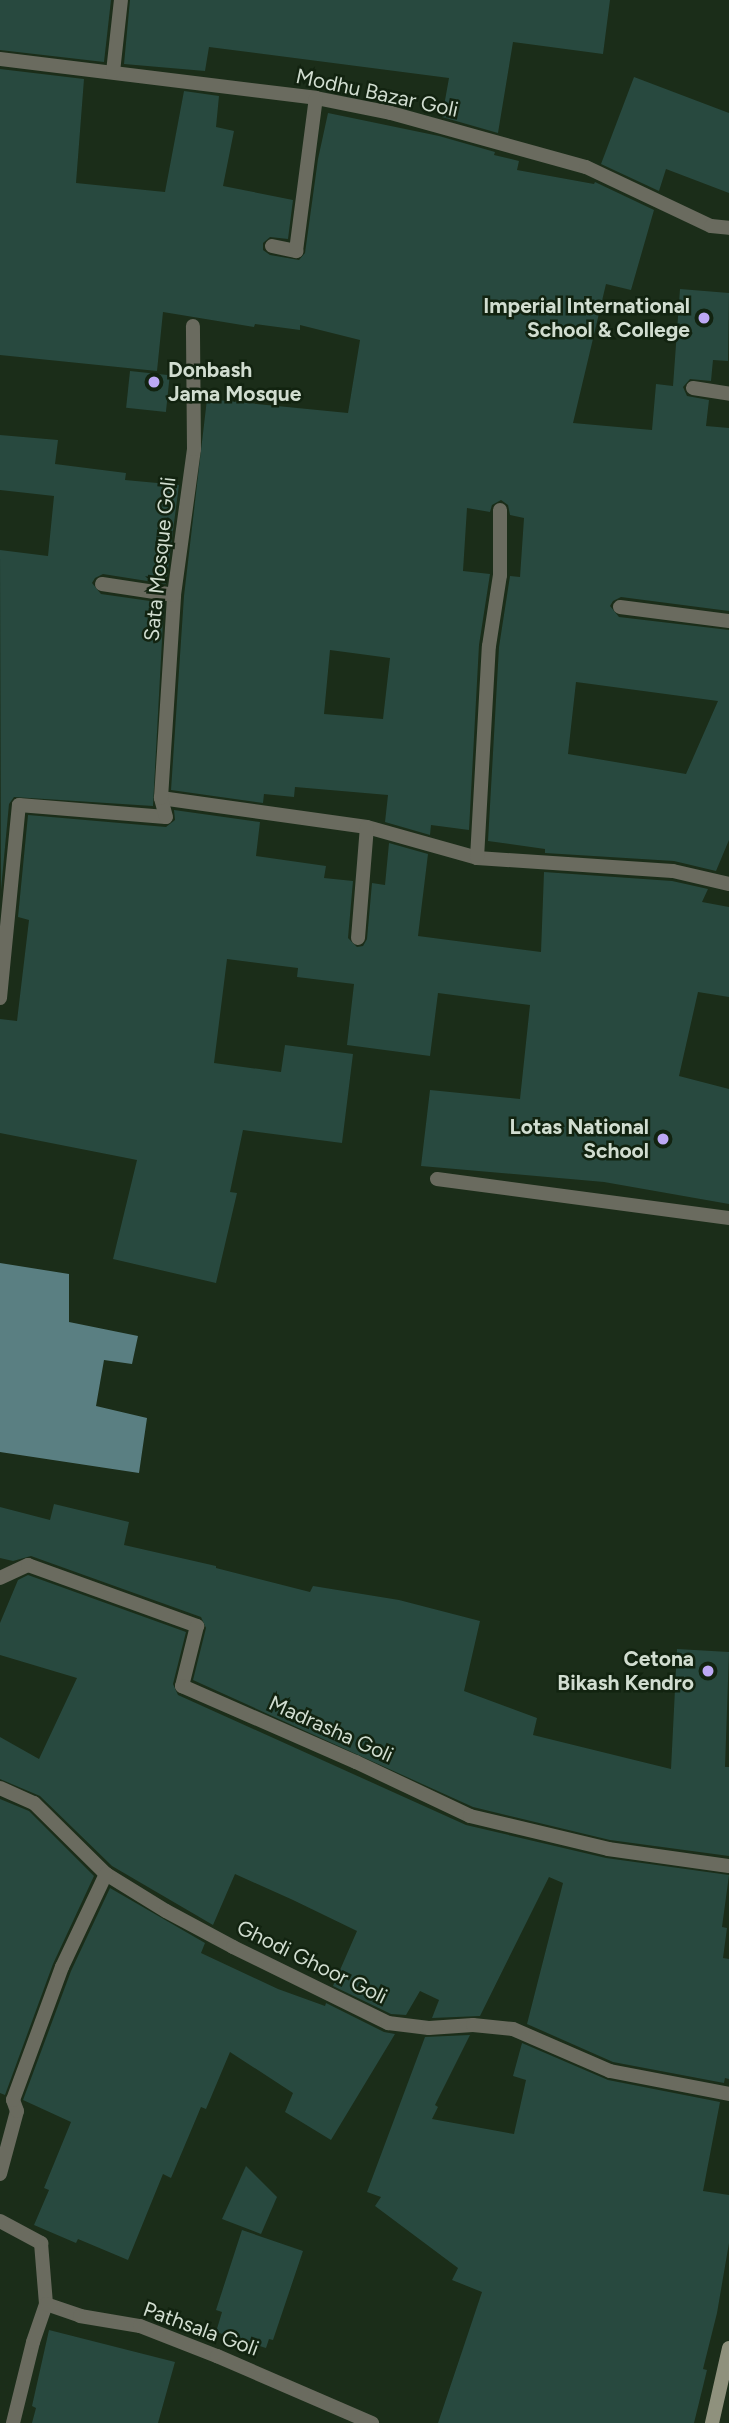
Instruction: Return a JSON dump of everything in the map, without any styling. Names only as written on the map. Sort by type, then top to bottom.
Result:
[{"type":"street","points":[[113,72],[121,0]]},
{"type":"street","name":"Modhu Bazar Goli","points":[[0,60],[316,98],[391,113],[586,167],[711,226],[729,228]]},
{"type":"street","points":[[272,246],[296,251],[316,98]]},
{"type":"street","name":"Sata Mosque Goli","points":[[0,999],[19,805],[166,817],[161,798],[174,595],[194,449],[193,326]]},
{"type":"street","points":[[692,388],[729,394]]},
{"type":"street","points":[[477,858],[489,646],[500,575],[500,510]]},
{"type":"street","points":[[102,584],[174,595]]},
{"type":"street","points":[[620,607],[729,621]]},
{"type":"street","points":[[161,798],[367,827],[477,858],[673,871],[729,884]]},
{"type":"street","points":[[358,938],[367,827]]},
{"type":"street","points":[[437,1179],[729,1218]]},
{"type":"street","name":"Madrasha Goli","points":[[0,1578],[28,1565],[197,1626],[181,1686],[356,1762],[470,1816],[608,1849],[729,1866]]},
{"type":"street","name":"Ghodi Ghoor Goli","points":[[0,1788],[34,1803],[106,1874],[233,1947],[388,2022],[429,2028],[472,2025],[513,2029],[610,2071],[729,2094]]},
{"type":"street","points":[[0,2174],[17,2111],[13,2100],[62,1967],[106,1874]]},
{"type":"street","points":[[0,2221],[41,2243],[46,2304],[33,2342],[13,2423]]},
{"type":"street","name":"Pathsala Goli","points":[[46,2304],[80,2316],[141,2326],[372,2423]]},
{"type":"street","points":[[712,2423],[729,2347]]},
{"type":"water","points":[[0,1263],[69,1274],[69,1322],[138,1336],[132,1364],[104,1360],[96,1406],[147,1418],[139,1473],[0,1452]]},
{"type":"building","points":[[0,0],[111,0],[104,62],[0,50]]},
{"type":"building","points":[[130,0],[610,0],[603,54],[513,42],[498,133],[442,117],[449,78],[209,47],[205,71],[124,64]]},
{"type":"building","points":[[0,69],[84,79],[76,183],[165,192],[184,91],[219,96],[216,127],[234,131],[223,186],[293,200],[288,239],[270,237],[263,243],[263,250],[270,255],[299,260],[305,253],[318,159],[328,113],[439,136],[495,152],[494,155],[519,161],[517,170],[594,184],[595,182],[654,210],[631,290],[606,284],[573,423],[652,430],[656,384],[673,386],[680,289],[729,293],[728,361],[713,360],[711,381],[690,379],[683,387],[687,396],[709,400],[706,426],[729,428],[729,611],[621,597],[610,606],[619,617],[729,630],[729,840],[716,871],[674,861],[545,853],[545,849],[488,841],[499,647],[510,576],[520,577],[524,518],[510,515],[508,505],[501,500],[492,505],[490,512],[467,508],[463,571],[490,574],[479,645],[469,830],[431,825],[430,835],[385,822],[388,795],[295,787],[294,797],[264,794],[263,803],[171,790],[184,596],[207,399],[348,413],[360,340],[300,325],[300,330],[255,324],[254,327],[163,312],[157,371],[0,355]],"holes":[[[330,650],[390,658],[383,719],[324,714]],[[576,682],[718,701],[686,774],[568,754]]]},
{"type":"building","points":[[634,77],[729,113],[729,193],[666,169],[659,191],[601,164]]},
{"type":"building","points":[[130,371],[170,375],[166,412],[126,408]]},
{"type":"building","points":[[0,435],[58,440],[55,464],[126,473],[125,480],[179,485],[166,584],[103,574],[92,583],[101,594],[164,603],[153,806],[14,797],[9,804],[1,890],[0,550],[48,556],[54,496],[0,490]]},
{"type":"building","points":[[174,810],[260,822],[256,856],[326,866],[324,878],[353,881],[348,938],[357,947],[363,946],[367,939],[372,883],[385,885],[389,843],[428,854],[418,936],[541,952],[544,872],[672,881],[708,889],[702,902],[729,907],[729,997],[698,992],[679,1076],[729,1089],[729,1204],[604,1182],[421,1166],[430,1090],[520,1099],[530,1005],[438,993],[430,1056],[347,1045],[354,984],[297,977],[298,968],[227,959],[214,1063],[281,1072],[285,1045],[353,1054],[342,1143],[243,1130],[230,1192],[237,1193],[216,1283],[113,1259],[137,1160],[0,1133],[0,1019],[17,1021],[29,920],[18,917],[28,815],[166,827],[175,820]]},
{"type":"building","points":[[54,1504],[129,1522],[124,1545],[216,1566],[310,1592],[313,1586],[399,1600],[480,1621],[464,1691],[537,1718],[533,1735],[671,1769],[677,1649],[729,1652],[725,1767],[729,1767],[729,1856],[610,1840],[473,1807],[193,1680],[206,1628],[201,1617],[31,1556],[13,1561],[0,1558],[0,1507],[50,1520]]},
{"type":"building","points":[[28,1575],[186,1632],[173,1684],[178,1695],[466,1825],[606,1858],[729,1875],[722,1927],[727,1928],[723,1958],[729,1959],[729,2079],[725,2078],[724,2083],[613,2062],[527,2024],[563,1883],[549,1877],[480,2016],[432,2018],[439,2000],[420,1991],[406,2015],[391,2014],[333,1986],[357,1931],[293,1900],[235,1874],[213,1925],[112,1866],[40,1796],[0,1779],[0,1737],[39,1759],[77,1678],[0,1655],[0,1623],[18,1580]]},
{"type":"building","points":[[0,1799],[29,1811],[94,1876],[53,1964],[5,2095],[0,2093]]},
{"type":"building","points":[[110,1888],[205,1943],[201,1953],[278,1989],[325,2006],[326,2003],[384,2032],[395,2034],[331,2140],[285,2112],[293,2093],[230,2052],[206,2109],[201,2107],[171,2178],[163,2174],[128,2260],[78,2239],[76,2243],[34,2225],[49,2190],[44,2188],[71,2122],[23,2100],[71,1971]]},
{"type":"building","points":[[470,2035],[435,2105],[438,2107],[432,2119],[514,2134],[526,2080],[513,2076],[522,2043],[608,2080],[720,2102],[703,2191],[729,2195],[729,2243],[717,2313],[703,2369],[707,2370],[694,2423],[438,2423],[482,2292],[452,2280],[458,2268],[375,2206],[381,2197],[367,2192],[425,2037]]},
{"type":"building","points":[[246,2166],[277,2197],[261,2234],[222,2219]]},
{"type":"building","points":[[242,2230],[303,2251],[273,2340],[269,2339],[266,2348],[216,2332],[222,2312],[216,2310]]},
{"type":"building","points":[[49,2330],[175,2362],[158,2423],[32,2423],[36,2408],[32,2406]]},
{"type":"place","name":"Imperial International School & College","points":[[704,318]]},
{"type":"place","name":"Donbash Jama Mosque","points":[[154,382]]},
{"type":"place","name":"Lotas National School","points":[[663,1139]]},
{"type":"place","name":"Cetona Bikash Kendro","points":[[708,1671]]}]
